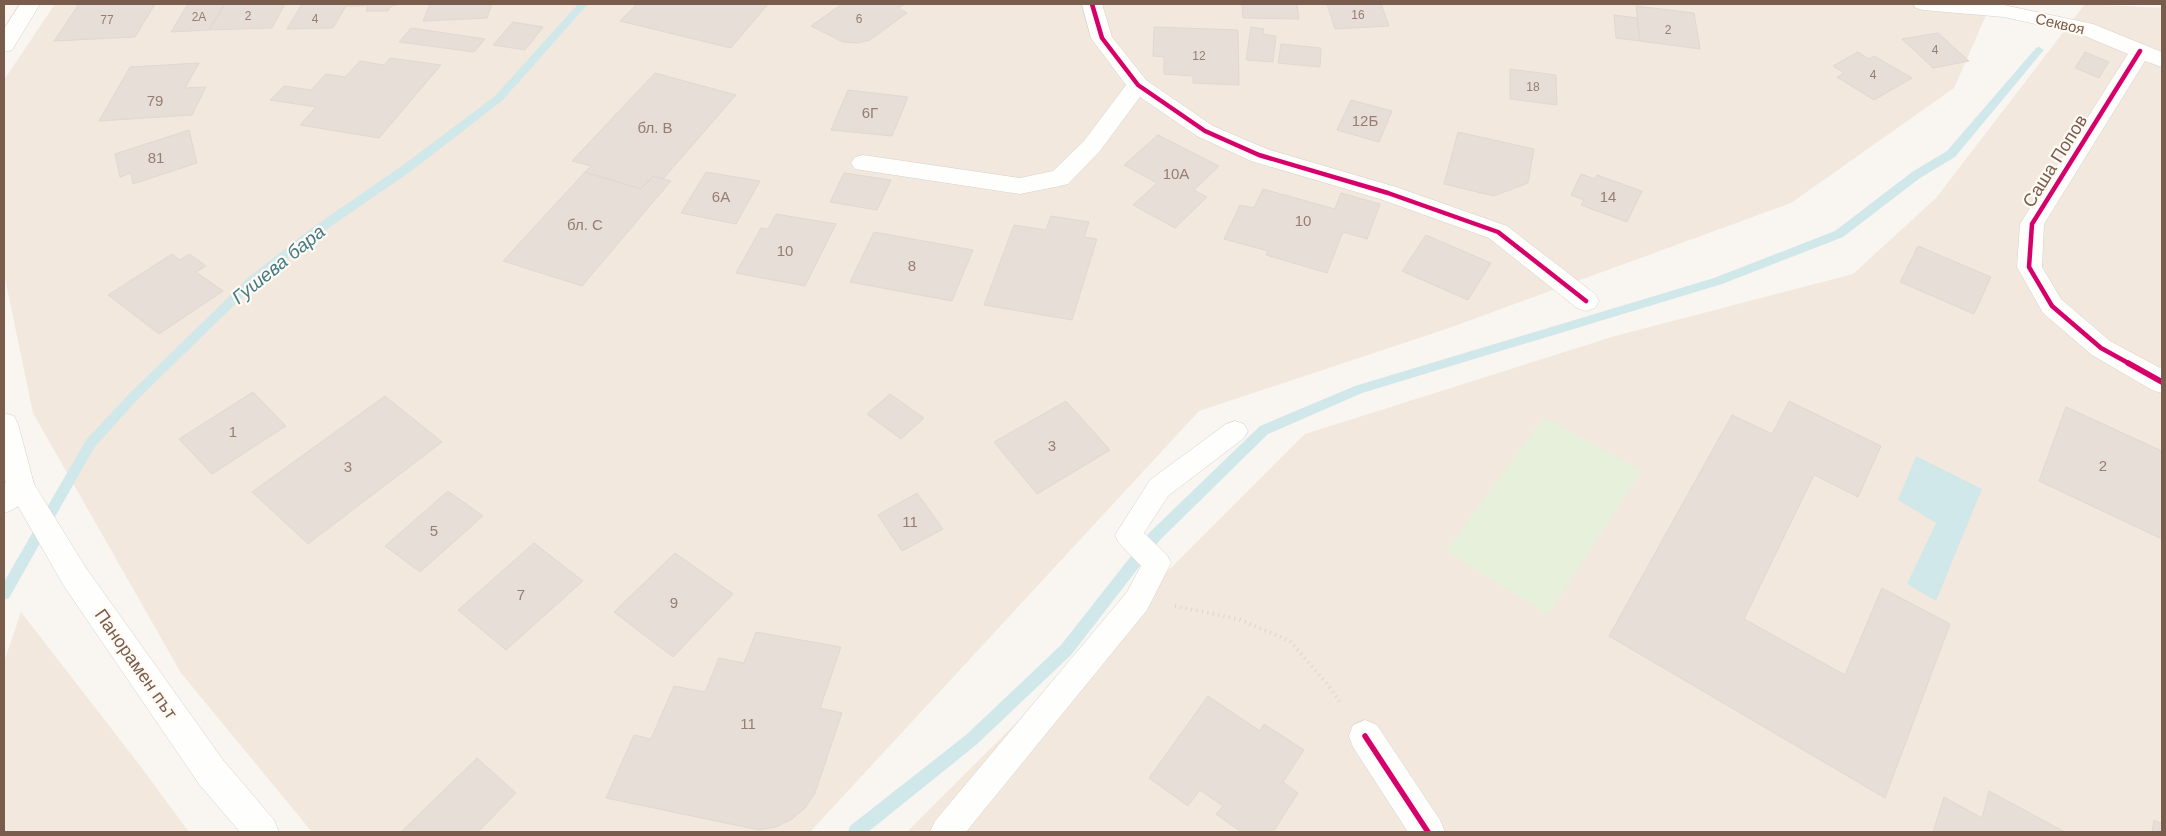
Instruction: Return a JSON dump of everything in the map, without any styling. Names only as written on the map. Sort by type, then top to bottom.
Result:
[{"type":"street","points":[[4,45],[30,4]]},
{"type":"street","points":[[1092,4],[1102,38],[1138,85],[1206,131],[1259,155],[1388,193],[1498,232],[1586,301]]},
{"type":"street","name":"Секвоя","points":[[1922,4],[2004,12],[2086,29],[2151,55]]},
{"type":"street","name":"Саша Попов","points":[[2151,55],[2032,224],[2029,268],[2052,306],[2101,348],[2162,382]]},
{"type":"street","points":[[863,163],[1020,186],[1060,178],[1092,146],[1138,85]]},
{"type":"street","name":"Панорамен път","points":[[4,424],[13,494],[75,577],[211,772],[262,832]]},
{"type":"street","points":[[1365,736],[1428,832]]},
{"type":"lane","points":[[946,832],[1137,602],[1157,562],[1128,535],[1159,488],[1235,431]]},
{"type":"path","points":[[1137,602],[1184,607],[1238,619],[1290,641],[1328,685],[1365,736]]},
{"type":"shaded area","points":[[55,4],[1991,4],[1954,88],[1791,203],[1449,328],[1199,411],[810,832],[312,832],[181,673],[33,413],[4,273],[4,80]]},
{"type":"shaded area","points":[[2085,4],[2162,8],[2162,832],[907,832],[1305,434],[1615,336],[1853,274],[1936,198]]},
{"type":"shaded area","points":[[21,612],[189,832],[4,832],[4,662]]},
{"type":"green space","points":[[1544,417],[1642,471],[1548,615],[1446,551]]},
{"type":"water","points":[[1916,456],[1982,489],[1936,601],[1907,584],[1936,523],[1898,500]]},
{"type":"building","points":[[79,4],[155,4],[135,37],[54,41]]},
{"type":"building","points":[[188,4],[225,4],[209,30],[171,32]]},
{"type":"building","points":[[225,4],[285,4],[272,28],[209,30]]},
{"type":"building","points":[[302,4],[400,4],[391,6],[388,11],[366,11],[368,6],[346,6],[333,28],[287,29]]},
{"type":"building","points":[[430,4],[492,4],[487,18],[423,21]]},
{"type":"building","points":[[637,4],[768,4],[731,48],[620,21]]},
{"type":"building","points":[[842,4],[905,4],[898,8],[907,13],[870,40],[857,43],[843,42],[811,26]]},
{"type":"building","points":[[1242,4],[1297,4],[1299,19],[1243,18]]},
{"type":"building","points":[[1327,4],[1381,4],[1389,26],[1335,29]]},
{"type":"building","points":[[1636,6],[1694,13],[1700,49],[1640,41]]},
{"type":"building","points":[[1614,15],[1637,18],[1640,41],[1616,38]]},
{"type":"building","points":[[513,22],[543,27],[525,50],[493,45]]},
{"type":"building","points":[[1154,27],[1238,30],[1239,85],[1193,83],[1193,76],[1164,74],[1164,57],[1153,56]]},
{"type":"building","points":[[1251,27],[1264,29],[1263,34],[1276,36],[1273,62],[1246,60]]},
{"type":"building","points":[[411,28],[485,39],[474,52],[399,42]]},
{"type":"building","points":[[1938,33],[1969,61],[1933,68],[1902,39]]},
{"type":"building","points":[[1281,44],[1321,48],[1320,67],[1278,63]]},
{"type":"building","points":[[1858,52],[1869,59],[1874,56],[1912,78],[1874,100],[1837,77],[1844,73],[1833,66]]},
{"type":"building","points":[[2085,52],[2109,62],[2099,78],[2075,68]]},
{"type":"building","points":[[390,58],[441,65],[379,138],[300,125],[316,107],[270,100],[284,86],[311,90],[326,74],[345,77],[360,61],[384,65]]},
{"type":"building","points":[[199,63],[185,88],[206,87],[192,115],[99,121],[130,67]]},
{"type":"building","points":[[1510,69],[1556,75],[1557,105],[1510,99]]},
{"type":"building","points":[[655,73],[736,95],[663,179],[653,176],[641,189],[585,172],[591,166],[572,161]]},
{"type":"building","points":[[848,90],[908,97],[892,136],[831,130]]},
{"type":"building","points":[[1351,100],[1392,111],[1379,142],[1337,130]]},
{"type":"building","points":[[189,130],[197,163],[133,184],[131,173],[120,177],[115,154]]},
{"type":"building","points":[[1458,132],[1534,149],[1528,183],[1494,196],[1444,184]]},
{"type":"building","points":[[1158,135],[1219,166],[1194,190],[1207,197],[1175,228],[1133,205],[1157,183],[1124,165]]},
{"type":"building","points":[[585,172],[641,189],[653,176],[671,181],[582,286],[503,261]]},
{"type":"building","points":[[706,172],[760,181],[736,224],[681,213]]},
{"type":"building","points":[[844,173],[891,180],[877,210],[830,202]]},
{"type":"building","points":[[1581,174],[1595,179],[1597,175],[1642,191],[1627,222],[1581,205],[1584,200],[1571,195]]},
{"type":"building","points":[[1263,189],[1335,209],[1341,193],[1380,204],[1367,239],[1343,232],[1327,273],[1266,255],[1268,251],[1224,239],[1240,205],[1254,208]]},
{"type":"building","points":[[776,214],[836,224],[805,286],[736,273],[761,228],[768,229]]},
{"type":"building","points":[[1051,216],[1089,222],[1084,237],[1097,239],[1072,320],[984,305],[1014,225],[1046,230]]},
{"type":"building","points":[[874,232],[973,250],[952,301],[850,282]]},
{"type":"building","points":[[1426,235],[1491,263],[1468,300],[1402,271]]},
{"type":"building","points":[[1918,246],[1991,277],[1974,314],[1900,282]]},
{"type":"building","points":[[172,254],[180,260],[190,254],[206,266],[196,272],[223,291],[159,334],[108,295]]},
{"type":"building","points":[[253,392],[286,426],[212,474],[179,439]]},
{"type":"building","points":[[890,394],[924,418],[901,439],[867,414]]},
{"type":"building","points":[[385,396],[442,442],[308,544],[252,492]]},
{"type":"building","points":[[1066,401],[1110,450],[1037,494],[994,442]]},
{"type":"building","points":[[1789,401],[1881,446],[1858,497],[1814,475],[1744,619],[1845,675],[1882,588],[1950,624],[1885,798],[1609,636],[1732,415],[1772,434]]},
{"type":"building","points":[[2066,407],[2162,451],[2162,539],[2039,481]]},
{"type":"building","points":[[448,491],[483,516],[420,572],[385,546]]},
{"type":"building","points":[[917,493],[943,529],[902,551],[878,515]]},
{"type":"building","points":[[534,543],[583,581],[506,650],[458,610]]},
{"type":"building","points":[[675,553],[733,594],[673,657],[614,612]]},
{"type":"building","points":[[756,632],[841,647],[820,708],[842,713],[815,793],[805,808],[792,819],[776,827],[759,830],[606,798],[634,735],[651,739],[674,686],[705,692],[719,658],[744,663]]},
{"type":"building","points":[[1208,696],[1260,731],[1264,724],[1304,750],[1283,782],[1298,793],[1273,832],[1241,832],[1216,814],[1223,806],[1200,790],[1188,806],[1149,778]]},
{"type":"building","points":[[477,758],[516,793],[478,832],[401,832]]},
{"type":"building","points":[[1989,791],[2065,832],[1933,832],[1944,797],[1982,818]]},
{"type":"building","points":[[2154,820],[2162,824],[2162,832],[2152,832]]},
{"type":"waterway","name":"Гушева бара","points":[[4,594],[90,444],[133,397],[253,280],[313,233],[410,166],[499,98],[583,4]]},
{"type":"waterway","points":[[856,832],[971,740],[1066,650],[1155,536],[1264,430],[1359,389],[1718,281],[1839,234],[1916,175],[1951,154],[2039,50]]},
{"type":"cycle path","points":[[1092,4],[1102,38],[1138,85],[1205,131],[1259,155],[1388,193],[1498,232],[1586,301]]},
{"type":"cycle path","points":[[2140,51],[2032,224],[2029,267],[2052,306],[2101,348],[2162,382]]},
{"type":"cycle path","points":[[1365,736],[1428,832]]}]
